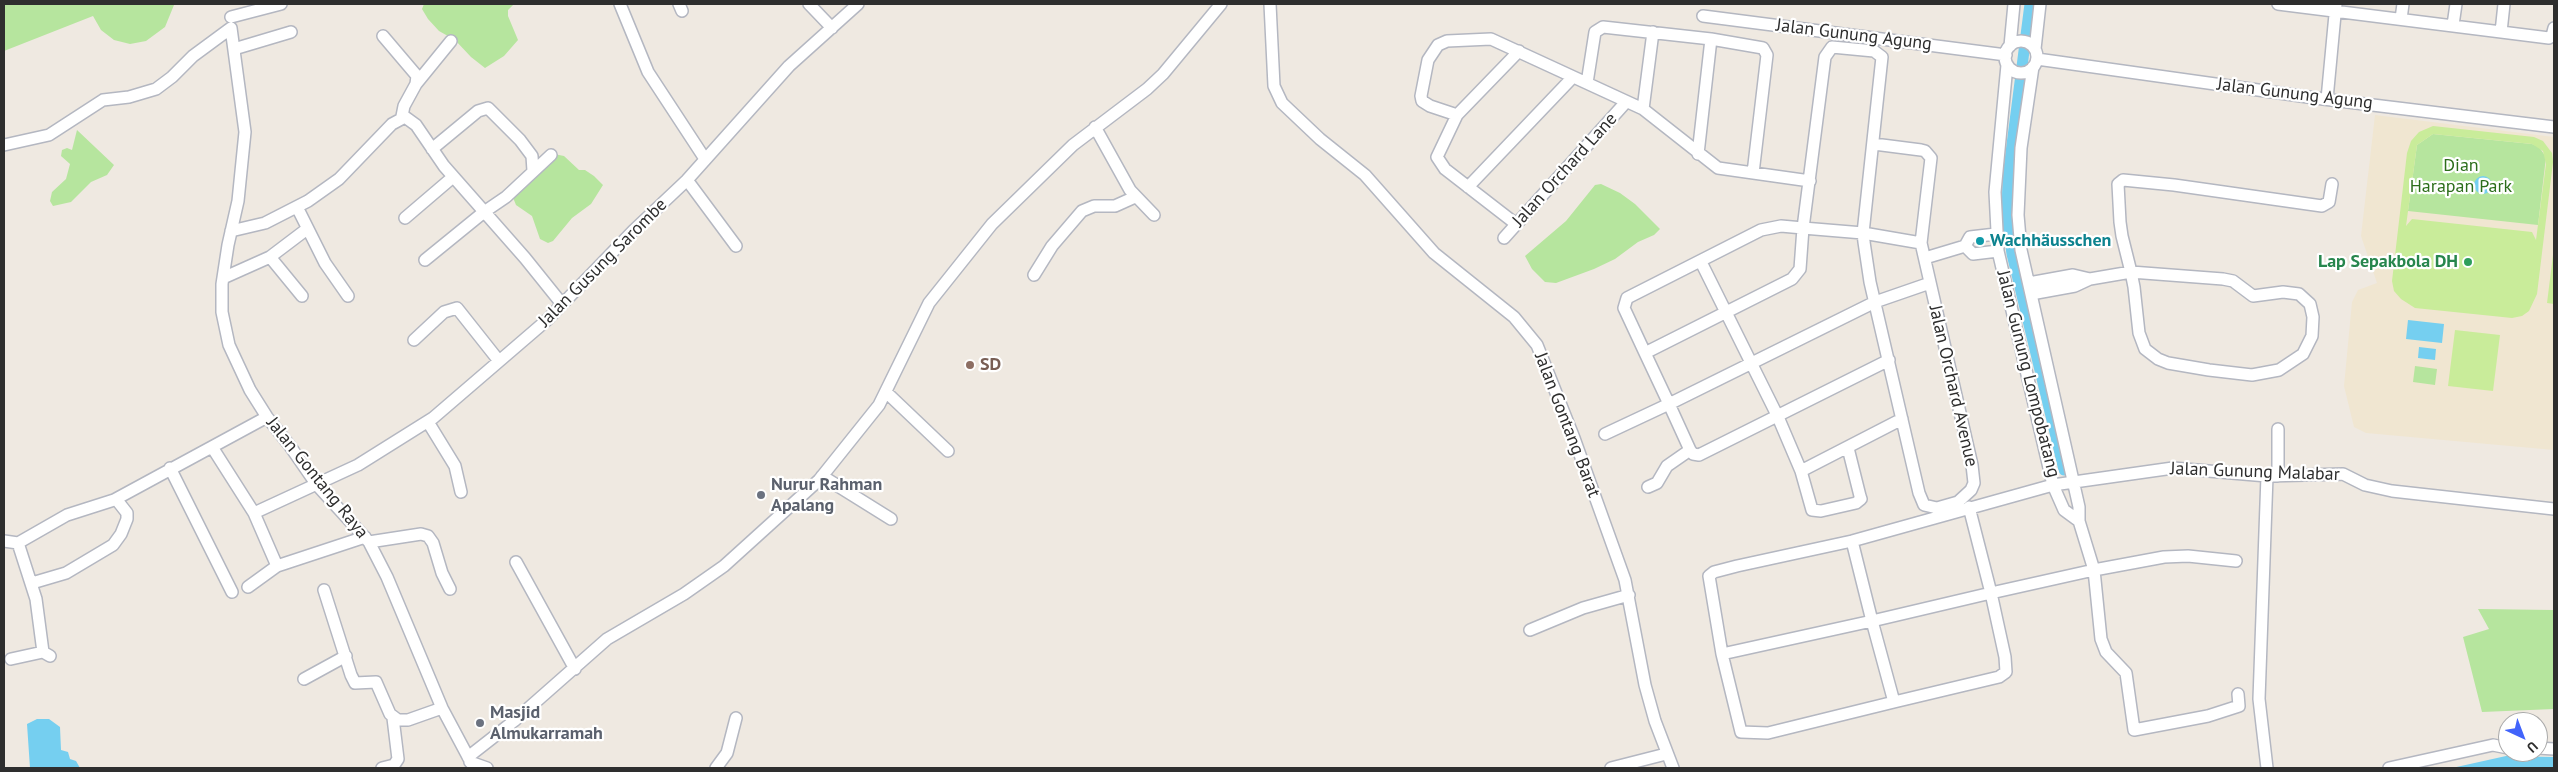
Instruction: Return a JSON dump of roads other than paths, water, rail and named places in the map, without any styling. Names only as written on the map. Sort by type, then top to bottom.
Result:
[{"type":"street","points":[[4,145],[49,135],[103,100],[129,97],[156,89],[172,77],[231,23],[281,4]]},
{"type":"street","points":[[620,4],[651,77],[705,159]]},
{"type":"street","points":[[809,4],[832,28]]},
{"type":"street","name":"Jalan Gusung Sarombe","points":[[254,513],[287,496],[317,485],[358,465],[428,422],[546,320],[633,231],[687,180],[789,66],[858,4]]},
{"type":"street","points":[[487,768],[471,762],[491,740],[607,639],[684,594],[724,566],[822,476],[869,420],[886,392],[919,322],[942,285],[992,224],[1072,145],[1147,89],[1163,74],[1221,4]]},
{"type":"street","name":"Jalan Gontang Barat","points":[[1270,4],[1274,86],[1282,103],[1320,139],[1365,175],[1434,253],[1514,317],[1537,345],[1574,438],[1629,595],[1645,686],[1666,754],[1673,768]]},
{"type":"street","name":"Jalan Gunung Lompobatang","points":[[2014,4],[1995,192],[1996,234],[1998,250],[2053,485],[2072,483],[2021,250],[2019,184],[2021,148],[2040,4]]},
{"type":"street","points":[[2278,4],[2335,8],[2401,19],[2549,38],[2552,36],[2554,28]]},
{"type":"street","points":[[2401,19],[2403,4]]},
{"type":"street","points":[[2453,25],[2456,4]]},
{"type":"street","points":[[2500,32],[2504,4]]},
{"type":"street","points":[[2327,99],[2335,8]]},
{"type":"street","name":"Jalan Gunung Agung","points":[[1703,16],[2009,55]]},
{"type":"street","name":"Jalan Gontang Raya","points":[[231,23],[243,114],[244,151],[238,201],[223,278],[222,312],[229,345],[250,390],[267,418],[290,446],[317,485],[367,539],[387,577],[442,708],[471,762]]},
{"type":"street","points":[[1587,84],[1594,38],[1599,29],[1653,32],[1757,45],[1766,51],[1753,173]]},
{"type":"street","points":[[234,49],[292,32]]},
{"type":"street","points":[[1643,109],[1653,32]]},
{"type":"street","points":[[383,36],[414,71],[417,76],[416,84]]},
{"type":"street","points":[[1457,115],[1430,106],[1422,101],[1421,96],[1428,60],[1438,45],[1447,41],[1484,38],[1500,41],[1643,109],[1718,168],[1810,181],[1803,228],[1801,261],[1796,274],[1786,283],[1645,353]]},
{"type":"street","points":[[1698,154],[1711,38]]},
{"type":"street","points":[[232,231],[265,222],[297,207],[339,179],[402,116],[404,106],[416,84],[450,41]]},
{"type":"street","points":[[2023,41],[2033,58],[2019,73],[2009,55],[2023,41]]},
{"type":"street","name":"Jalan Orchard Avenue","points":[[1810,181],[1824,57],[1832,47],[1874,51],[1882,57],[1863,233],[1870,282],[1921,501],[1928,508],[1937,508],[1950,505],[1965,497],[1974,483],[1972,465],[1921,243]]},
{"type":"street","points":[[1516,224],[1445,168],[1437,157],[1457,115],[1519,51]]},
{"type":"street","name":"Jalan Gunung Agung","points":[[2033,58],[2554,128]]},
{"type":"street","points":[[1468,187],[1573,77]]},
{"type":"street","name":"Jalan Orchard Lane","points":[[1504,238],[1626,102]]},
{"type":"street","points":[[432,149],[485,108],[492,111],[520,140],[533,159],[533,171]]},
{"type":"street","points":[[402,116],[416,125],[453,176],[525,258],[562,304]]},
{"type":"street","points":[[1095,127],[1135,197],[1154,215]]},
{"type":"street","points":[[1874,144],[1921,150],[1930,158],[1921,243],[1863,233],[1771,227],[1624,302],[1626,314],[1690,450],[1696,455],[1700,455],[1778,417],[1889,360]]},
{"type":"street","points":[[425,260],[484,212],[506,197],[551,155]]},
{"type":"street","points":[[405,218],[453,176]]},
{"type":"street","points":[[687,180],[736,246]]},
{"type":"street","points":[[2030,289],[2073,275],[2090,279],[2131,272],[2223,279],[2240,285],[2253,296],[2292,292],[2299,294],[2310,304],[2314,327],[2308,348],[2289,365],[2260,374],[2229,372],[2168,363],[2150,355],[2145,349],[2139,333],[2131,272],[2120,222],[2119,182],[2125,180],[2174,185],[2322,206],[2329,202],[2332,184]]},
{"type":"street","points":[[1034,274],[1052,246],[1082,211],[1094,206],[1115,206],[1135,197]]},
{"type":"street","points":[[297,207],[326,263],[348,296]]},
{"type":"street","points":[[223,278],[270,256],[307,229]]},
{"type":"street","points":[[1925,258],[1965,246],[1970,237],[1996,234]]},
{"type":"street","points":[[1965,246],[1973,254],[1998,250]]},
{"type":"street","points":[[270,256],[302,296]]},
{"type":"street","points":[[1701,262],[1750,365],[1778,417],[1801,470],[1812,510],[1821,511],[1856,503],[1861,499],[1848,448]]},
{"type":"street","points":[[1605,434],[1876,302],[1930,283]]},
{"type":"street","points":[[414,340],[444,312],[457,308],[499,361]]},
{"type":"street","points":[[886,392],[948,451]]},
{"type":"street","points":[[4,542],[18,543],[67,515],[116,499],[170,468],[267,418]]},
{"type":"street","points":[[1801,470],[1848,448],[1902,419]]},
{"type":"street","points":[[428,422],[455,466],[461,492]]},
{"type":"street","points":[[2267,768],[2259,699],[2272,476],[2278,429]]},
{"type":"street","points":[[212,447],[254,513],[277,566]]},
{"type":"street","points":[[1648,487],[1657,483],[1667,466],[1690,450]]},
{"type":"street","points":[[170,468],[232,592]]},
{"type":"street","name":"Jalan Gunung Malabar","points":[[2072,483],[2173,468],[2272,476],[2343,474],[2360,484],[2378,488],[2455,499],[2554,509]]},
{"type":"street","points":[[822,476],[891,519]]},
{"type":"street","points":[[2072,483],[2080,507],[2079,521],[2094,570],[2101,639],[2106,652],[2126,673],[2134,730],[2208,716],[2239,706],[2238,694]]},
{"type":"street","points":[[1969,507],[1991,593],[2006,664],[2004,675],[1768,733],[1745,733],[1738,728],[1708,581],[1710,574],[1852,541],[1969,507],[2053,485],[2064,510],[2079,521]]},
{"type":"street","points":[[32,582],[64,574],[112,545],[122,534],[127,519],[127,513],[116,499]]},
{"type":"street","points":[[248,587],[277,566],[367,539],[421,534],[428,536],[433,543],[442,573],[450,589]]},
{"type":"street","points":[[1852,541],[1894,702]]},
{"type":"street","points":[[11,659],[46,654],[32,582],[18,543]]},
{"type":"street","points":[[1722,654],[2094,570],[2164,557],[2188,556],[2236,561]]},
{"type":"street","points":[[516,562],[574,669]]},
{"type":"street","points":[[324,590],[353,680],[356,683],[376,682],[393,718],[398,759],[394,764],[382,768]]},
{"type":"street","points":[[1530,630],[1583,608],[1629,595]]},
{"type":"street","points":[[304,679],[346,656]]},
{"type":"street","points":[[393,718],[403,721],[442,708]]},
{"type":"street","points":[[716,768],[727,752],[736,718]]},
{"type":"street","points":[[2389,768],[2493,745],[2498,746]]},
{"type":"street","points":[[1611,768],[1666,754]]},
{"type":"water","points":[[2483,176],[2489,179],[2492,185],[2489,191],[2483,194],[2477,191],[2474,185],[2477,179]]},
{"type":"water","points":[[2408,320],[2444,324],[2442,343],[2406,339]]},
{"type":"water","points":[[2419,347],[2436,349],[2435,360],[2418,358]]},
{"type":"water","points":[[37,719],[49,719],[60,727],[61,750],[68,752],[70,759],[76,761],[80,768],[30,768],[27,724]]},
{"type":"water","points":[[2548,757],[2554,757],[2554,768],[2452,768],[2498,758],[2498,762],[2548,762]]},
{"type":"waterway","points":[[2030,4],[2008,176],[2007,218],[2012,254],[2064,470]]},
{"type":"place","name":"Wachhäusschen","points":[[1980,241]]},
{"type":"place","name":"Lap Sepakbola DH","points":[[2468,262]]},
{"type":"place","name":"SD","points":[[970,365]]},
{"type":"place","name":"Nurur Rahman Apalang","points":[[761,495]]},
{"type":"place","name":"Masjid Almukarramah","points":[[480,723]]},
{"type":"park label","name":"Dian Harapan Park","points":[[2461,176]]}]
